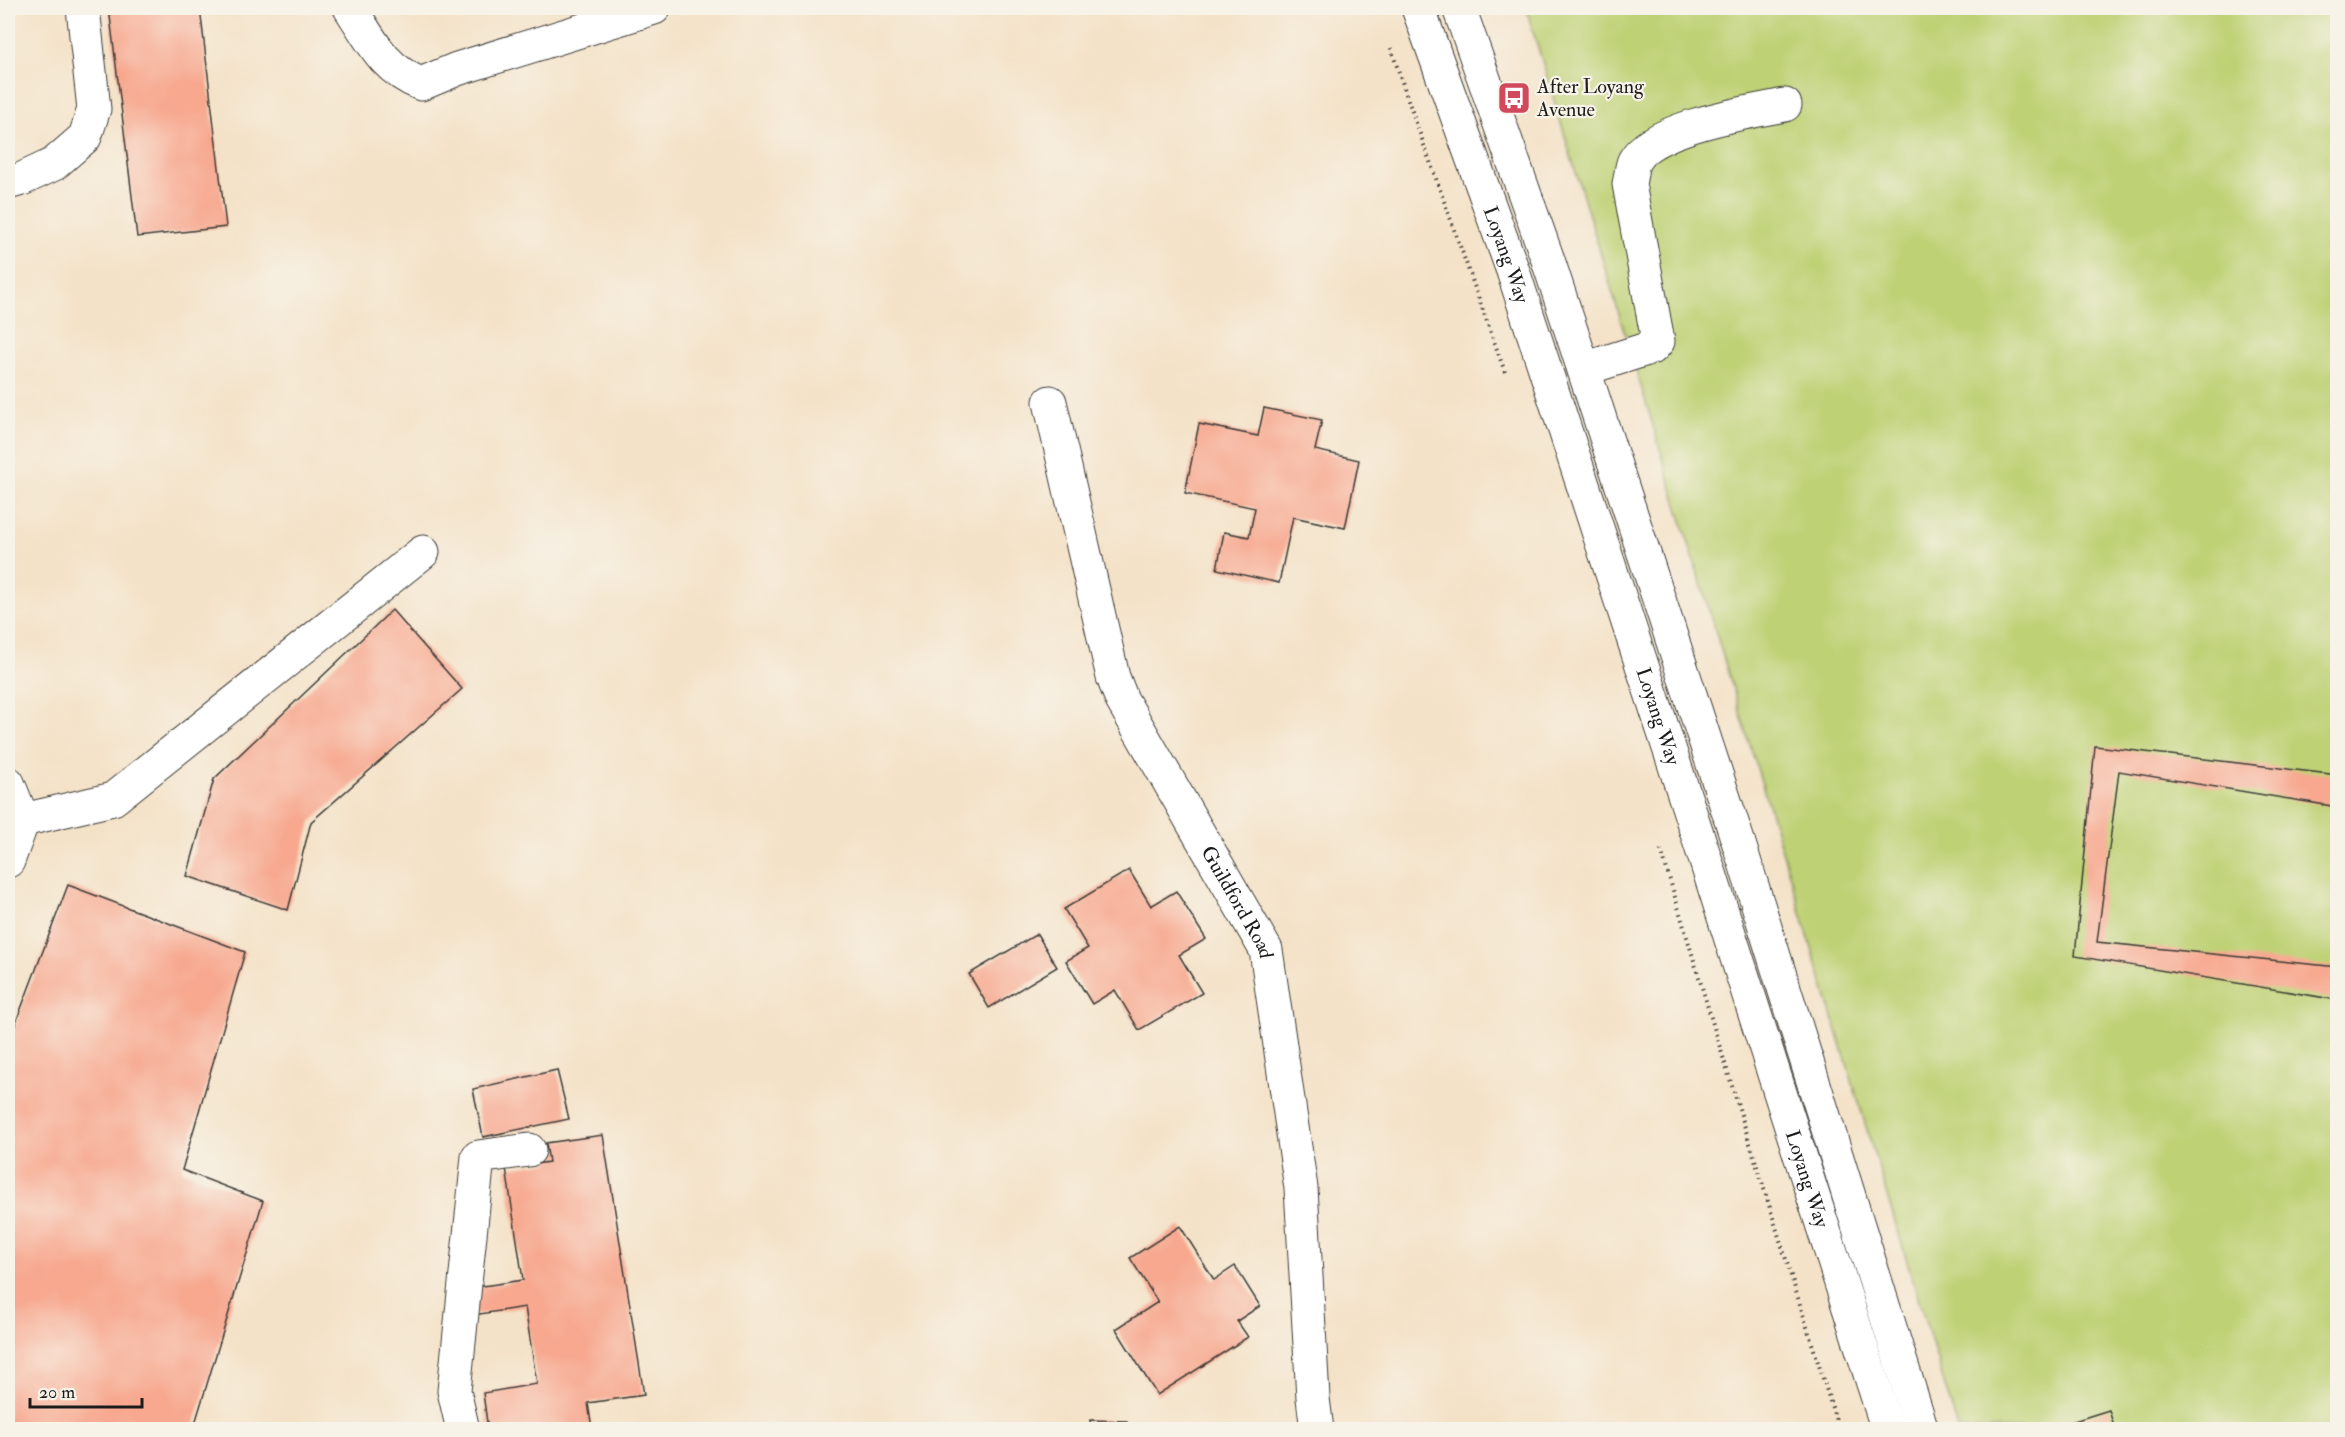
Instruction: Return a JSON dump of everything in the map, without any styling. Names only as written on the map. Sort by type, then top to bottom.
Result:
[{"type":"street","points":[[8,183],[43,169],[69,153],[85,137],[94,109],[83,8]]},
{"type":"street","points":[[350,8],[389,65],[405,77],[422,84],[457,69],[654,8]]},
{"type":"street","name":"Loyang Way","points":[[1418,8],[1517,282],[1888,1430]]},
{"type":"street","name":"Loyang Way","points":[[1459,8],[1548,260],[1743,855],[1922,1430]]},
{"type":"street","points":[[1584,369],[1653,347],[1658,340],[1629,183],[1634,161],[1647,145],[1702,122],[1785,105]]},
{"type":"street","name":"Guildford Road","points":[[1050,402],[1113,676],[1122,700],[1266,950],[1301,1188],[1313,1398],[1317,1430]]},
{"type":"street","points":[[23,820],[113,799],[423,552]]},
{"type":"street","points":[[8,783],[23,820],[8,861]]},
{"type":"street","points":[[463,1430],[454,1391],[478,1157],[529,1150]]},
{"type":"path","points":[[1388,38],[1507,377]]},
{"type":"path","points":[[1658,839],[1839,1430]]},
{"type":"green space","points":[[1526,8],[2337,8],[2337,1429],[1958,1429]]},
{"type":"building","points":[[109,8],[200,8],[226,227],[137,237]]},
{"type":"building","points":[[1264,408],[1322,420],[1315,450],[1359,460],[1345,528],[1293,517],[1279,583],[1217,569],[1224,532],[1249,537],[1255,508],[1185,493],[1199,424],[1258,436]]},
{"type":"building","points":[[392,610],[462,689],[311,822],[288,910],[187,876],[214,779]]},
{"type":"building","points":[[2095,746],[2338,775],[2338,807],[2119,771],[2097,942],[2338,967],[2338,1000],[2075,956]]},
{"type":"building","points":[[1129,870],[1151,906],[1176,891],[1206,939],[1179,955],[1202,993],[1139,1030],[1115,990],[1092,1004],[1066,961],[1088,948],[1064,909]]},
{"type":"building","points":[[68,885],[245,952],[182,1170],[263,1201],[193,1430],[8,1430],[8,1043]]},
{"type":"building","points":[[1037,934],[1057,967],[989,1008],[969,974]]},
{"type":"building","points":[[557,1070],[569,1119],[483,1137],[473,1089]]},
{"type":"building","points":[[603,1135],[644,1395],[588,1403],[592,1429],[488,1430],[483,1393],[537,1384],[525,1307],[474,1315],[470,1288],[523,1280],[506,1168],[549,1162],[546,1143]]},
{"type":"building","points":[[1180,1226],[1214,1280],[1235,1266],[1260,1306],[1237,1321],[1248,1337],[1157,1395],[1116,1329],[1158,1302],[1130,1258]]},
{"type":"building","points":[[2109,1410],[2115,1430],[2059,1430],[2058,1426]]},
{"type":"building","points":[[1090,1420],[1127,1421],[1126,1430],[1090,1430]]},
{"type":"building","points":[[2160,1423],[2162,1430],[2141,1430],[2141,1429]]},
{"type":"place","name":"After Loyang Avenue","points":[[1514,98]]}]
